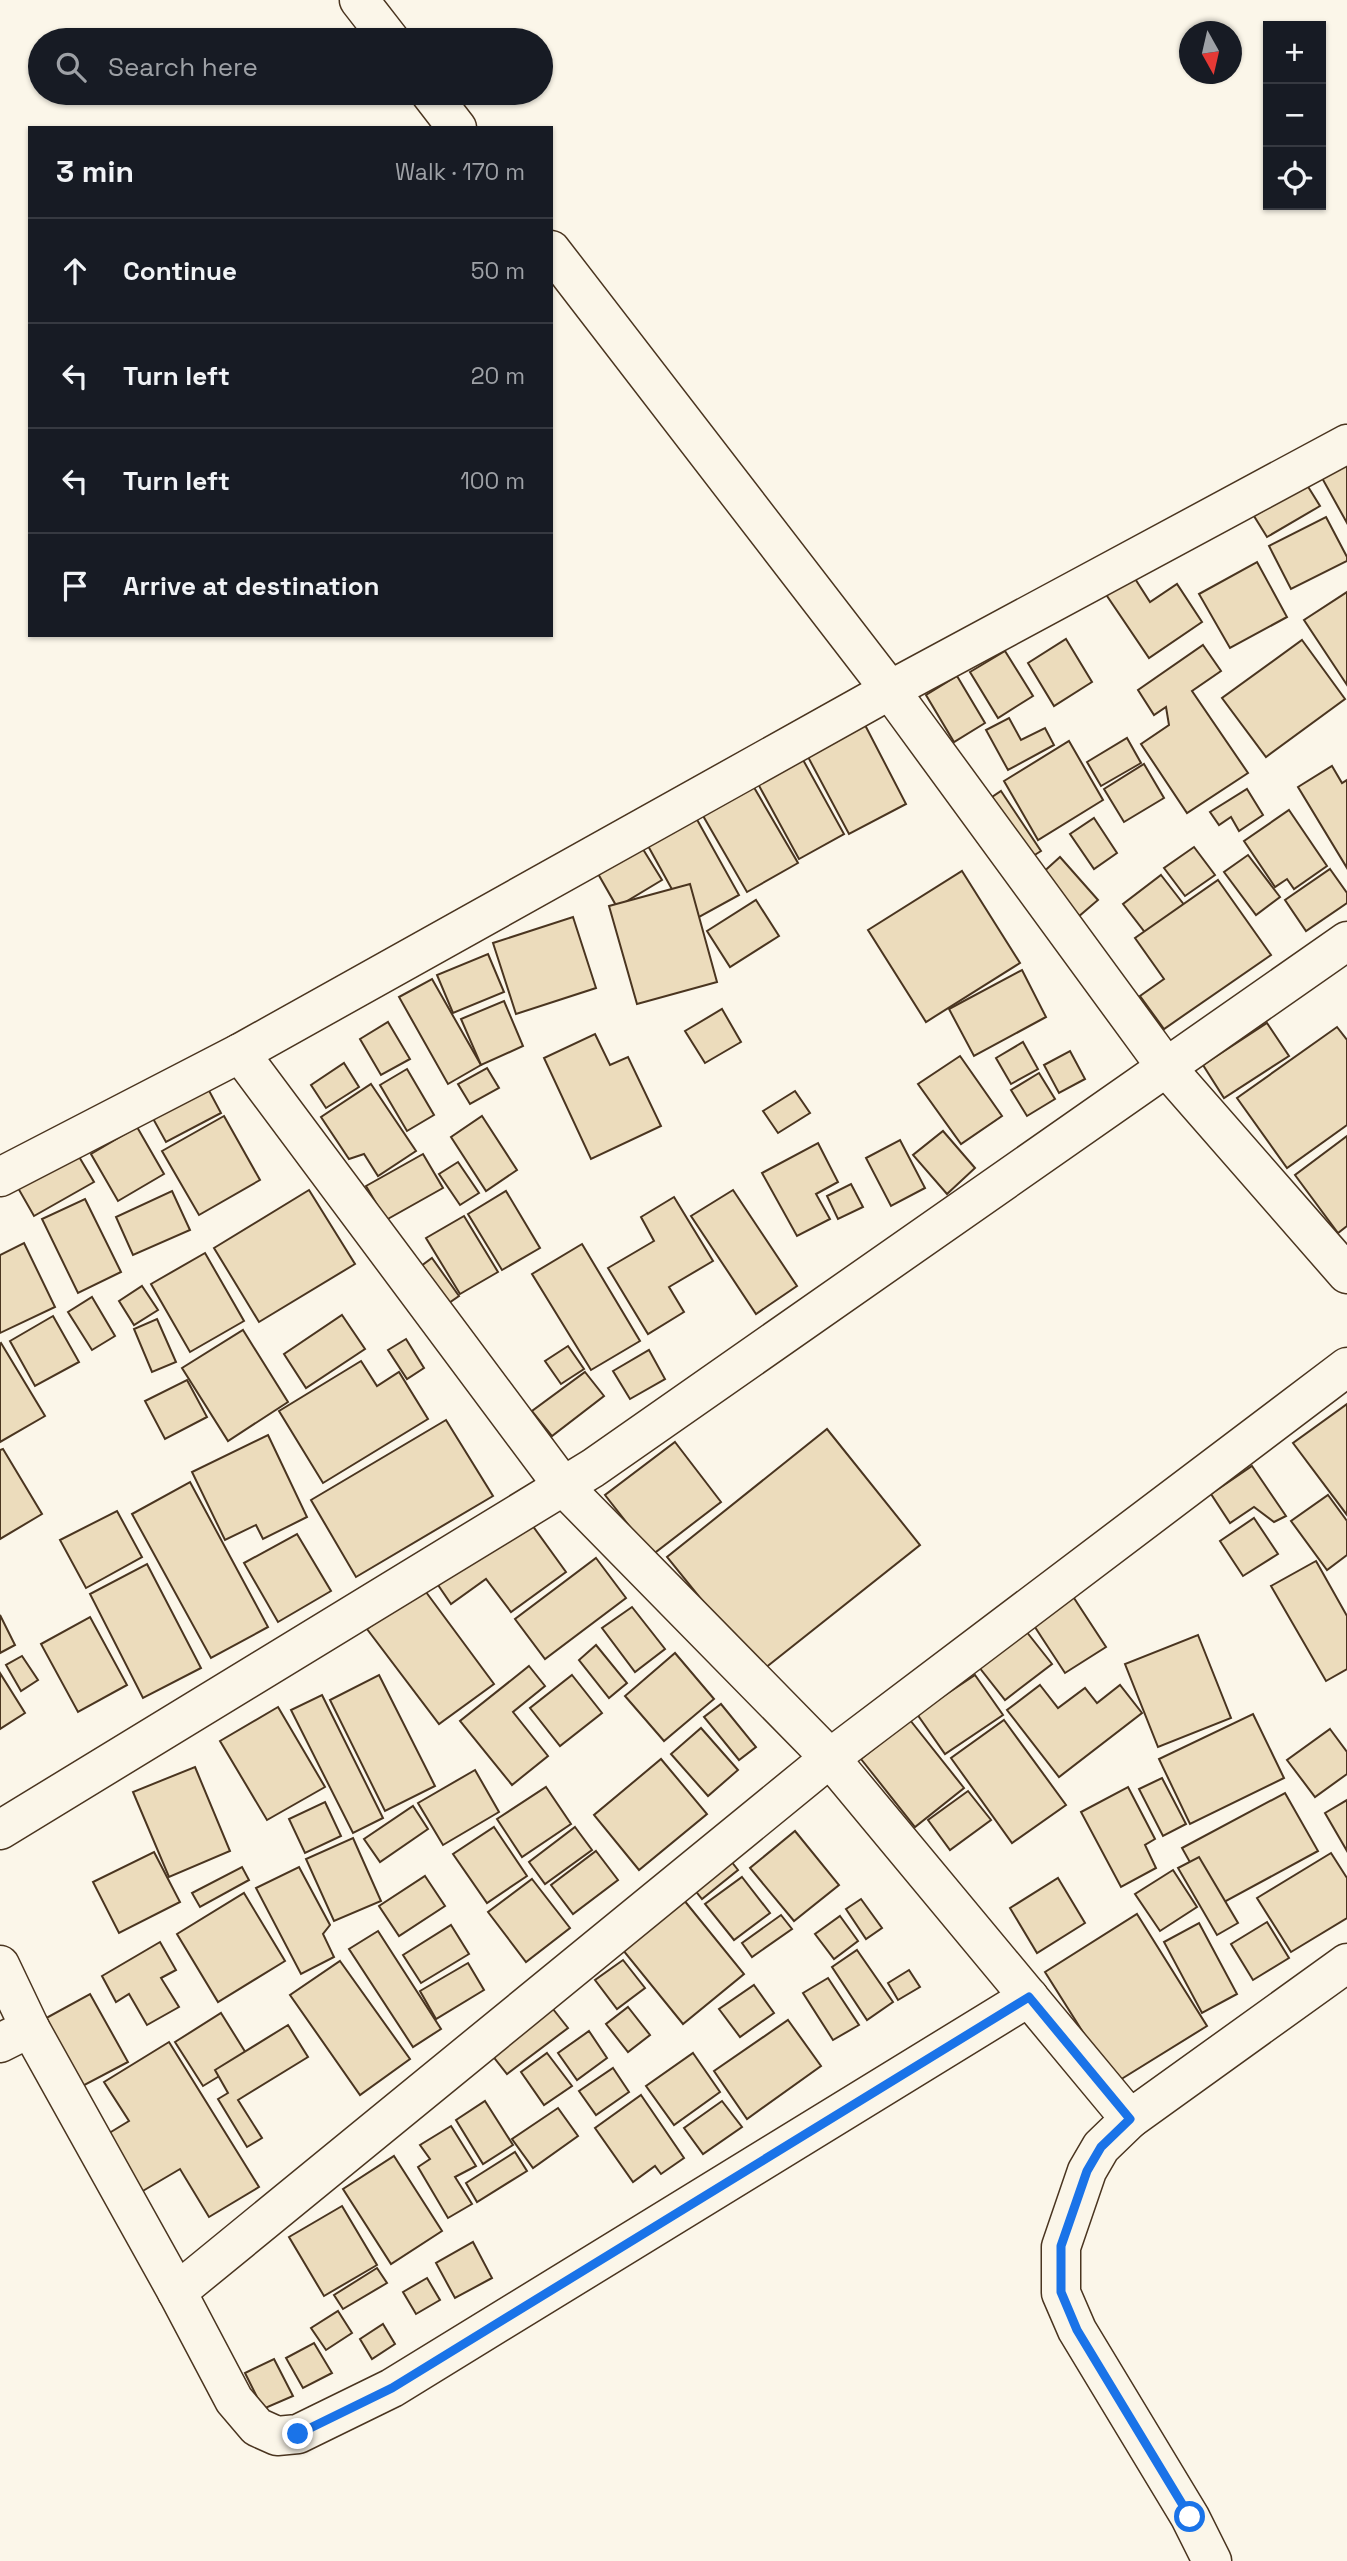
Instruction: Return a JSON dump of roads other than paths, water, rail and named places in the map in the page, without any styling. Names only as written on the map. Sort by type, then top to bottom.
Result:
[{"type":"street","points":[[359,0],[381,28]]},
{"type":"street","points":[[439,105],[455,126]]},
{"type":"street","points":[[553,253],[890,690],[1166,1067],[1347,1274]]},
{"type":"street","points":[[0,1177],[240,1052],[890,690],[1347,443]]},
{"type":"street","points":[[0,1829],[593,1468],[1347,941]]},
{"type":"street","points":[[240,1052],[563,1486],[830,1758],[1130,2119]]},
{"type":"street","points":[[177,2292],[830,1758],[1347,1367]]},
{"type":"street","points":[[1212,2561],[1190,2517],[1077,2330],[1061,2292],[1061,2246],[1087,2171],[1101,2147],[1130,2119],[1347,1963]]},
{"type":"street","points":[[0,1965],[15,2035],[177,2292],[234,2400],[257,2427],[276,2436],[298,2434],[392,2388],[1029,1997]]}]
